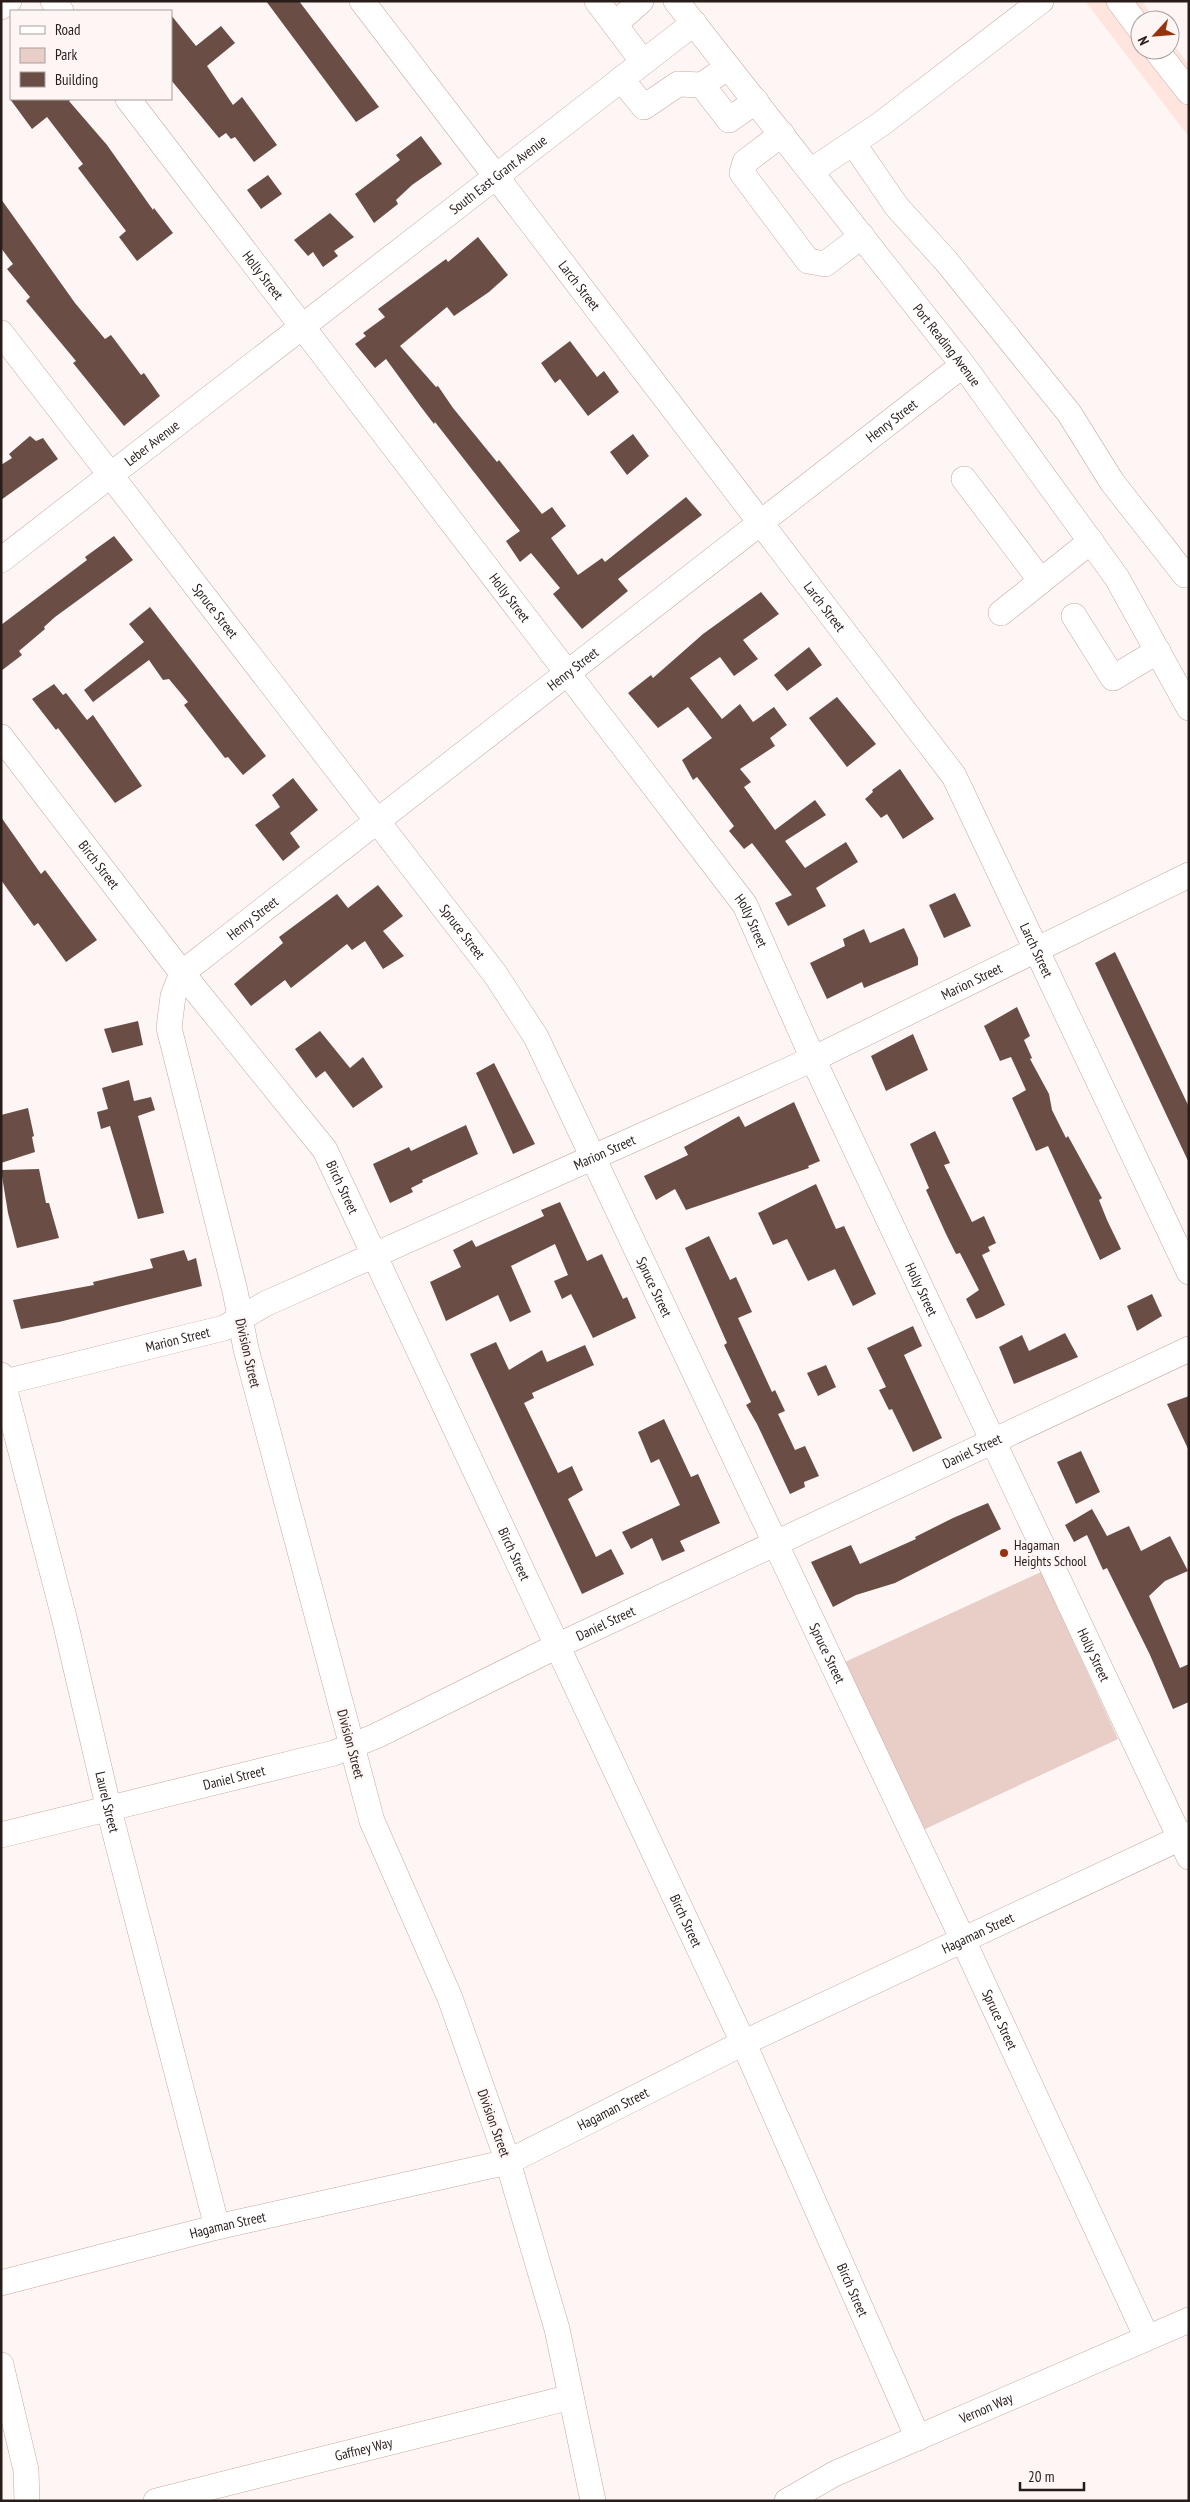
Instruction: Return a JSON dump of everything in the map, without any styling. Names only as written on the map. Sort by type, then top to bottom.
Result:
[{"type":"street","points":[[1,7],[9,1]]},
{"type":"street","name":"Larch Street","points":[[362,1],[954,776],[1189,1272]]},
{"type":"street","points":[[597,1],[644,62]]},
{"type":"street","points":[[615,24],[641,1]]},
{"type":"street","name":"Port Reading Avenue","points":[[676,1],[963,365],[1118,578],[1189,708]]},
{"type":"street","points":[[811,171],[881,124],[1041,1]]},
{"type":"street","points":[[1119,1],[1130,16]]},
{"type":"street","name":"South East Grant Avenue","points":[[302,326],[694,23]]},
{"type":"street","points":[[1164,60],[1189,92]]},
{"type":"street","points":[[621,79],[644,107],[678,84],[702,85],[728,67]]},
{"type":"street","points":[[702,85],[729,120],[756,101]]},
{"type":"street","name":"Holly Street","points":[[129,100],[745,905],[813,1059],[1186,1843]]},
{"type":"street","points":[[782,134],[746,162],[742,173],[808,261],[825,264],[862,236]]},
{"type":"street","points":[[853,143],[896,207],[946,261],[1068,413],[1112,482],[1186,574],[1189,574]]},
{"type":"street","name":"Leber Avenue","points":[[1,560],[302,326]]},
{"type":"street","name":"Spruce Street","points":[[1,333],[495,974],[536,1037],[963,1940],[1147,2338]]},
{"type":"street","name":"Henry Street","points":[[182,973],[376,820],[963,365]]},
{"type":"street","points":[[964,479],[1041,581]]},
{"type":"street","points":[[1001,613],[1091,541]]},
{"type":"street","points":[[1074,616],[1113,678],[1158,651]]},
{"type":"street","name":"Birch Street","points":[[1,737],[182,973],[325,1150],[743,2043],[918,2438]]},
{"type":"street","name":"Marion Street","points":[[2,1380],[224,1328],[264,1304],[813,1059],[1189,875]]},
{"type":"street","name":"Division Street","points":[[182,973],[173,996],[169,1028],[240,1318],[248,1358],[351,1744],[372,1821],[450,1998],[508,2162],[557,2329],[593,2501]]},
{"type":"street","name":"Daniel Street","points":[[1,1835],[109,1810],[334,1752],[376,1736],[557,1646],[1189,1349]]},
{"type":"street","name":"Laurel Street","points":[[2,1380],[64,1617],[109,1810],[217,2227]]},
{"type":"street","name":"Hagaman Street","points":[[1,2282],[217,2227],[508,2162],[743,2043],[963,1940],[1186,1843]]},
{"type":"street","name":"Vernon Way","points":[[787,2501],[834,2474],[1189,2320]]},
{"type":"street","points":[[1,2365],[26,2470],[27,2501]]},
{"type":"street","name":"Gaffney Way","points":[[156,2501],[571,2397]]},
{"type":"shaded area","points":[[1085,1],[1142,1],[1148,10],[1130,10],[1130,60]]},
{"type":"shaded area","points":[[1180,53],[1189,65],[1189,137],[1130,60],[1180,60]]},
{"type":"green space","points":[[1041,1572],[1118,1739],[923,1830],[845,1662]]},
{"type":"building","points":[[266,1],[299,1],[379,107],[356,122]]},
{"type":"building","points":[[172,16],[196,46],[221,26],[235,43],[207,66],[233,105],[242,97],[277,145],[254,162],[235,137],[231,139],[226,133],[219,138],[172,81]]},
{"type":"building","points":[[11,100],[70,100],[69,101],[107,145],[153,210],[154,208],[173,233],[137,261],[119,237],[126,231],[78,168],[83,164],[47,117],[32,129]]},
{"type":"building","points":[[421,136],[442,164],[412,185],[396,200],[398,204],[374,223],[355,194],[400,160],[396,155]]},
{"type":"building","points":[[268,175],[282,194],[261,209],[247,190]]},
{"type":"building","points":[[1,199],[75,303],[105,339],[111,335],[141,375],[144,373],[160,396],[124,426],[73,363],[76,361],[26,301],[30,297],[7,269],[13,264],[1,248]]},
{"type":"building","points":[[330,213],[354,237],[334,251],[338,256],[323,267],[313,252],[308,256],[294,240]]},
{"type":"building","points":[[478,237],[508,275],[489,292],[454,316],[447,307],[400,346],[436,387],[438,386],[453,408],[497,462],[499,460],[542,514],[552,507],[566,526],[551,538],[578,575],[602,558],[605,562],[686,497],[702,515],[618,579],[628,591],[582,629],[553,594],[560,588],[531,553],[520,562],[506,541],[520,531],[435,422],[434,424],[386,359],[375,368],[355,344],[366,336],[363,333],[385,317],[378,309],[446,259],[448,262]]},
{"type":"building","points":[[570,341],[597,377],[604,371],[619,392],[588,416],[560,379],[555,383],[541,363]]},
{"type":"building","points":[[633,434],[649,456],[627,475],[610,452]]},
{"type":"building","points":[[30,436],[36,441],[43,438],[58,459],[1,500],[1,465],[12,458],[9,454]]},
{"type":"building","points":[[114,536],[133,560],[55,617],[44,627],[45,629],[19,651],[22,655],[1,671],[1,625],[87,560],[85,557]]},
{"type":"building","points":[[761,592],[779,614],[743,640],[758,659],[734,676],[720,657],[690,678],[722,719],[740,704],[753,722],[774,707],[787,725],[770,738],[775,746],[740,769],[751,782],[744,787],[775,830],[815,800],[826,815],[785,841],[805,868],[846,842],[858,862],[816,888],[826,906],[788,926],[775,903],[792,895],[752,843],[744,849],[729,831],[734,826],[697,777],[693,780],[682,760],[712,738],[688,707],[658,728],[628,693],[651,675],[653,678],[703,634]]},
{"type":"building","points":[[150,607],[266,756],[243,775],[228,757],[225,758],[184,705],[188,702],[169,679],[163,680],[149,660],[93,702],[84,690],[144,642],[129,624]]},
{"type":"building","points":[[809,647],[822,665],[787,691],[774,675]]},
{"type":"building","points":[[54,684],[63,695],[66,693],[87,720],[93,715],[142,786],[115,803],[58,728],[56,730],[32,699]]},
{"type":"building","points":[[837,697],[876,744],[847,767],[809,718]]},
{"type":"building","points":[[900,769],[934,819],[903,839],[887,814],[881,818],[865,799],[873,792],[872,790]]},
{"type":"building","points":[[293,778],[318,810],[290,833],[300,847],[283,861],[255,825],[280,807],[272,795]]},
{"type":"building","points":[[1,817],[41,874],[45,870],[97,940],[66,962],[38,923],[34,926],[1,880]]},
{"type":"building","points":[[378,885],[403,916],[383,931],[404,956],[383,969],[365,941],[352,950],[347,944],[291,988],[285,980],[251,1006],[234,984],[283,943],[279,937],[337,894],[348,908]]},
{"type":"building","points":[[955,893],[971,926],[944,938],[929,905]]},
{"type":"building","points":[[904,928],[918,958],[918,965],[864,988],[862,982],[827,999],[810,963],[845,946],[843,939],[864,929],[870,943]]},
{"type":"building","points":[[1115,952],[1189,1107],[1189,1163],[1095,963]]},
{"type":"building","points":[[1017,1007],[1030,1036],[1024,1040],[1032,1058],[1030,1059],[1049,1094],[1052,1110],[1066,1138],[1068,1136],[1102,1198],[1099,1200],[1121,1249],[1100,1260],[1048,1146],[1036,1151],[1012,1098],[1026,1090],[1011,1057],[1000,1061],[984,1026]]},
{"type":"building","points":[[138,1021],[143,1045],[112,1053],[104,1029]]},
{"type":"building","points":[[320,1031],[350,1068],[363,1057],[383,1087],[353,1108],[325,1071],[316,1078],[295,1049]]},
{"type":"building","points":[[913,1034],[928,1070],[886,1091],[871,1056]]},
{"type":"building","points":[[494,1063],[535,1144],[513,1154],[476,1073]]},
{"type":"building","points":[[129,1080],[134,1101],[151,1097],[155,1110],[138,1116],[164,1213],[138,1219],[110,1126],[101,1129],[97,1112],[108,1109],[102,1088]]},
{"type":"building","points":[[794,1102],[820,1161],[808,1166],[809,1168],[686,1210],[675,1189],[656,1200],[644,1176],[688,1155],[684,1147],[739,1116],[745,1127]]},
{"type":"building","points":[[28,1108],[34,1136],[32,1137],[35,1152],[1,1163],[1,1115]]},
{"type":"building","points":[[466,1125],[478,1154],[422,1180],[423,1182],[411,1188],[413,1192],[390,1203],[373,1164],[409,1147],[411,1151]]},
{"type":"building","points":[[935,1131],[950,1163],[944,1165],[972,1222],[984,1216],[996,1243],[988,1247],[990,1251],[982,1255],[1005,1305],[976,1319],[966,1299],[979,1290],[960,1253],[956,1254],[946,1234],[926,1190],[929,1188],[910,1144]]},
{"type":"building","points":[[39,1169],[46,1203],[49,1203],[59,1238],[17,1248],[8,1213],[1,1170]]},
{"type":"building","points":[[816,1184],[836,1229],[844,1226],[876,1294],[853,1306],[835,1269],[808,1281],[787,1239],[773,1245],[758,1213]]},
{"type":"building","points":[[560,1202],[587,1261],[602,1254],[623,1299],[627,1297],[636,1318],[593,1338],[571,1294],[562,1299],[554,1281],[568,1275],[555,1244],[511,1266],[531,1312],[510,1322],[498,1295],[446,1321],[430,1282],[461,1267],[453,1250],[472,1240],[476,1247],[544,1216],[541,1210]]},
{"type":"building","points":[[709,1236],[730,1280],[736,1277],[752,1312],[738,1318],[772,1392],[775,1390],[785,1411],[778,1414],[795,1450],[805,1446],[819,1476],[804,1482],[805,1487],[790,1494],[746,1405],[751,1402],[724,1345],[727,1343],[685,1248]]},
{"type":"building","points":[[184,1250],[188,1261],[196,1258],[202,1286],[59,1322],[21,1329],[13,1300],[94,1285],[93,1282],[153,1268],[150,1259]]},
{"type":"building","points":[[1152,1294],[1162,1316],[1137,1331],[1127,1306]]},
{"type":"building","points":[[913,1326],[922,1346],[904,1355],[942,1438],[913,1452],[892,1409],[889,1410],[879,1390],[886,1387],[867,1348]]},
{"type":"building","points":[[1065,1333],[1078,1357],[1014,1384],[999,1347],[1022,1335],[1029,1351]]},
{"type":"building","points":[[496,1342],[509,1370],[542,1350],[547,1362],[585,1345],[594,1365],[532,1393],[534,1398],[524,1403],[558,1473],[572,1466],[583,1490],[568,1499],[596,1557],[611,1549],[624,1574],[582,1594],[470,1354]]},
{"type":"building","points":[[826,1365],[836,1387],[818,1396],[807,1373]]},
{"type":"building","points":[[1189,1396],[1189,1451],[1167,1404]]},
{"type":"building","points":[[664,1419],[691,1477],[698,1474],[720,1523],[680,1541],[685,1551],[662,1561],[652,1538],[631,1549],[622,1532],[680,1505],[659,1459],[651,1463],[638,1432]]},
{"type":"building","points":[[1081,1451],[1100,1492],[1076,1504],[1057,1462]]},
{"type":"building","points":[[988,1503],[1001,1529],[895,1583],[856,1595],[833,1607],[811,1562],[851,1545],[860,1564],[916,1539],[915,1537],[953,1518]]},
{"type":"building","points":[[1092,1509],[1107,1536],[1129,1526],[1141,1551],[1170,1536],[1188,1571],[1165,1581],[1149,1596],[1180,1668],[1189,1664],[1189,1702],[1173,1709],[1150,1655],[1107,1568],[1103,1570],[1087,1535],[1074,1542],[1065,1525]]},
{"type":"place","name":"Hagaman Heights School","points":[[1004,1553]]}]
